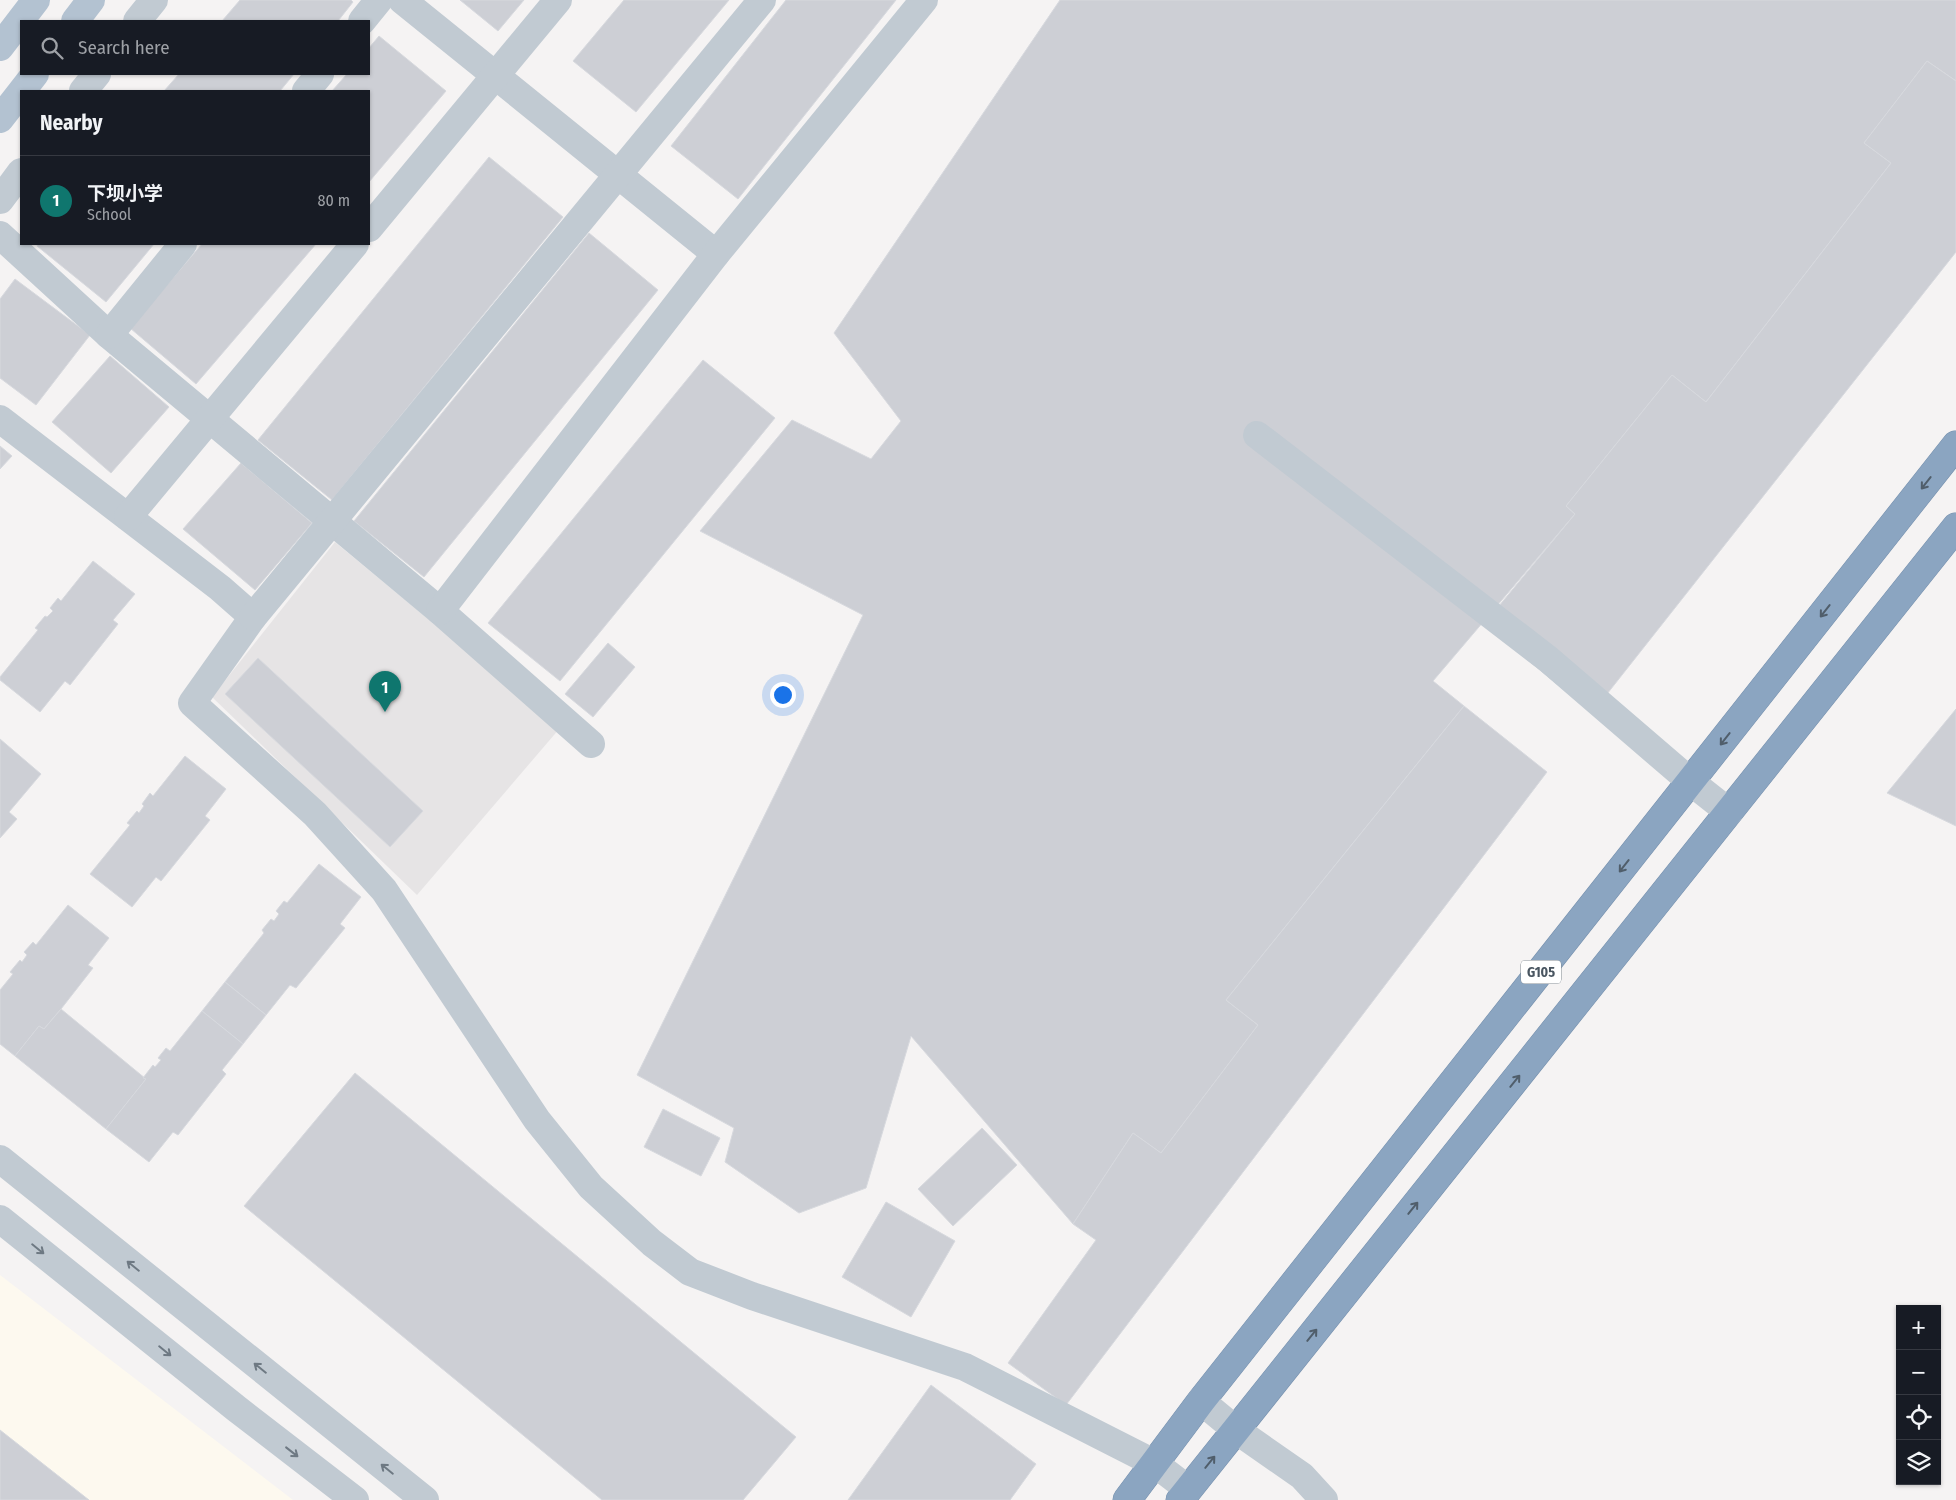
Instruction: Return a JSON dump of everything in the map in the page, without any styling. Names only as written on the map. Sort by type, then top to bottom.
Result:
[{"type":"highway","name":"G105","points":[[1127,1500],[1201,1401],[1956,445]]},
{"type":"highway","points":[[1184,1495],[1956,526]]},
{"type":"main road","points":[[21,20],[36,0]]},
{"type":"main road","points":[[76,20],[91,0]]},
{"type":"main road","points":[[0,47],[20,21]]},
{"type":"main road","points":[[22,90],[33,75]]},
{"type":"main road","points":[[0,119],[20,93]]},
{"type":"street","points":[[138,20],[154,0]]},
{"type":"street","points":[[363,20],[379,0]]},
{"type":"street","points":[[402,0],[716,254]]},
{"type":"street","points":[[370,227],[558,0]]},
{"type":"street","points":[[762,0],[253,617],[192,703],[315,814],[384,890],[537,1120],[591,1187],[652,1243],[690,1272],[752,1296],[965,1367],[1154,1463],[1184,1495]]},
{"type":"street","points":[[440,611],[716,254],[924,0]]},
{"type":"street","points":[[84,90],[96,75]]},
{"type":"street","points":[[307,90],[319,75]]},
{"type":"street","points":[[0,200],[20,173]]},
{"type":"street","points":[[0,235],[109,335],[440,611],[592,744]]},
{"type":"street","points":[[109,335],[182,245]]},
{"type":"street","points":[[128,517],[354,245]]},
{"type":"street","points":[[0,419],[220,588],[253,617]]},
{"type":"street","points":[[1256,435],[1548,659],[1691,782],[1729,812]]},
{"type":"street","points":[[0,1159],[425,1500]]},
{"type":"street","points":[[0,1218],[237,1409],[355,1500]]},
{"type":"street","points":[[1201,1401],[1236,1430],[1302,1476],[1324,1500]]},
{"type":"shaded area","points":[[335,542],[560,728],[417,895],[212,697]]},
{"type":"shaded area","points":[[0,1275],[293,1500],[0,1500]]},
{"type":"building","points":[[240,0],[351,0],[353,2],[339,20],[223,20]]},
{"type":"building","points":[[460,0],[524,0],[498,31]]},
{"type":"building","points":[[624,0],[729,0],[636,112],[573,61]]},
{"type":"building","points":[[786,0],[896,0],[738,199],[671,146]]},
{"type":"building","points":[[1060,0],[1956,0],[1956,81],[1927,61],[1864,143],[1891,163],[1706,402],[1672,375],[1566,506],[1575,514],[1433,681],[1464,706],[1226,1000],[1258,1025],[1161,1153],[1133,1133],[1073,1224],[911,1036],[866,1188],[799,1213],[725,1162],[734,1128],[637,1075],[863,615],[700,531],[792,420],[871,459],[901,421],[834,333]]},
{"type":"building","points":[[379,36],[446,91],[370,181],[370,90],[333,90],[346,75],[370,75],[370,47]]},
{"type":"building","points":[[1927,61],[1956,81],[1956,252],[1592,713],[1484,624],[1575,514],[1566,506],[1672,375],[1706,402],[1891,163],[1864,143]]},
{"type":"building","points":[[178,75],[293,75],[281,90],[165,90]]},
{"type":"building","points":[[489,157],[563,217],[332,500],[258,440]]},
{"type":"building","points":[[589,233],[658,290],[424,577],[354,521]]},
{"type":"building","points":[[38,245],[153,245],[106,302]]},
{"type":"building","points":[[201,245],[315,245],[196,384],[130,328]]},
{"type":"building","points":[[15,279],[90,335],[36,405],[0,378],[0,299]]},
{"type":"building","points":[[110,356],[169,407],[111,473],[52,422]]},
{"type":"building","points":[[703,360],[775,418],[560,681],[488,623]]},
{"type":"building","points":[[0,446],[12,456],[0,469]]},
{"type":"building","points":[[241,463],[312,523],[255,590],[183,529]]},
{"type":"building","points":[[93,561],[135,594],[113,620],[118,624],[70,685],[65,681],[40,712],[0,680],[0,677],[38,630],[35,628],[45,616],[47,617],[53,611],[50,608],[58,598],[61,601]]},
{"type":"building","points":[[608,643],[635,667],[593,717],[565,694]]},
{"type":"building","points":[[258,658],[423,811],[390,847],[225,694]]},
{"type":"building","points":[[1464,706],[1547,772],[1066,1405],[1008,1363],[1096,1240],[1073,1224],[1133,1133],[1161,1153],[1258,1025],[1226,1000]]},
{"type":"building","points":[[1956,709],[1956,826],[1887,793]]},
{"type":"building","points":[[0,739],[41,774],[9,812],[17,819],[0,838]]},
{"type":"building","points":[[185,756],[226,789],[205,816],[210,820],[161,881],[156,877],[132,907],[90,874],[130,825],[127,823],[137,811],[139,813],[144,806],[142,804],[150,793],[153,796]]},
{"type":"building","points":[[319,864],[361,897],[340,924],[345,928],[296,988],[290,985],[266,1015],[225,982],[264,933],[262,930],[271,919],[274,921],[279,914],[276,911],[284,901],[287,903]]},
{"type":"building","points":[[68,905],[109,938],[88,965],[93,968],[61,1009],[44,1029],[39,1026],[15,1056],[0,1044],[0,990],[13,974],[10,972],[27,955],[24,952],[33,942],[36,945]]},
{"type":"building","points":[[225,982],[266,1015],[243,1044],[202,1011]]},
{"type":"building","points":[[61,1009],[146,1079],[106,1129],[15,1056],[39,1026],[44,1029]]},
{"type":"building","points":[[202,1011],[243,1044],[222,1070],[226,1074],[178,1135],[173,1132],[149,1162],[106,1129],[146,1079],[143,1078],[153,1065],[155,1067],[161,1060],[158,1058],[166,1048],[170,1051]]},
{"type":"building","points":[[355,1073],[796,1437],[743,1500],[602,1500],[244,1206]]},
{"type":"building","points":[[663,1109],[720,1138],[701,1176],[644,1147]]},
{"type":"building","points":[[982,1128],[1017,1165],[953,1226],[918,1189]]},
{"type":"building","points":[[886,1202],[955,1241],[911,1317],[842,1277]]},
{"type":"building","points":[[931,1385],[1036,1464],[1010,1500],[848,1500]]},
{"type":"building","points":[[0,1430],[89,1500],[0,1500]]},
{"type":"place","name":"下坝小学","points":[[385,712]]}]
